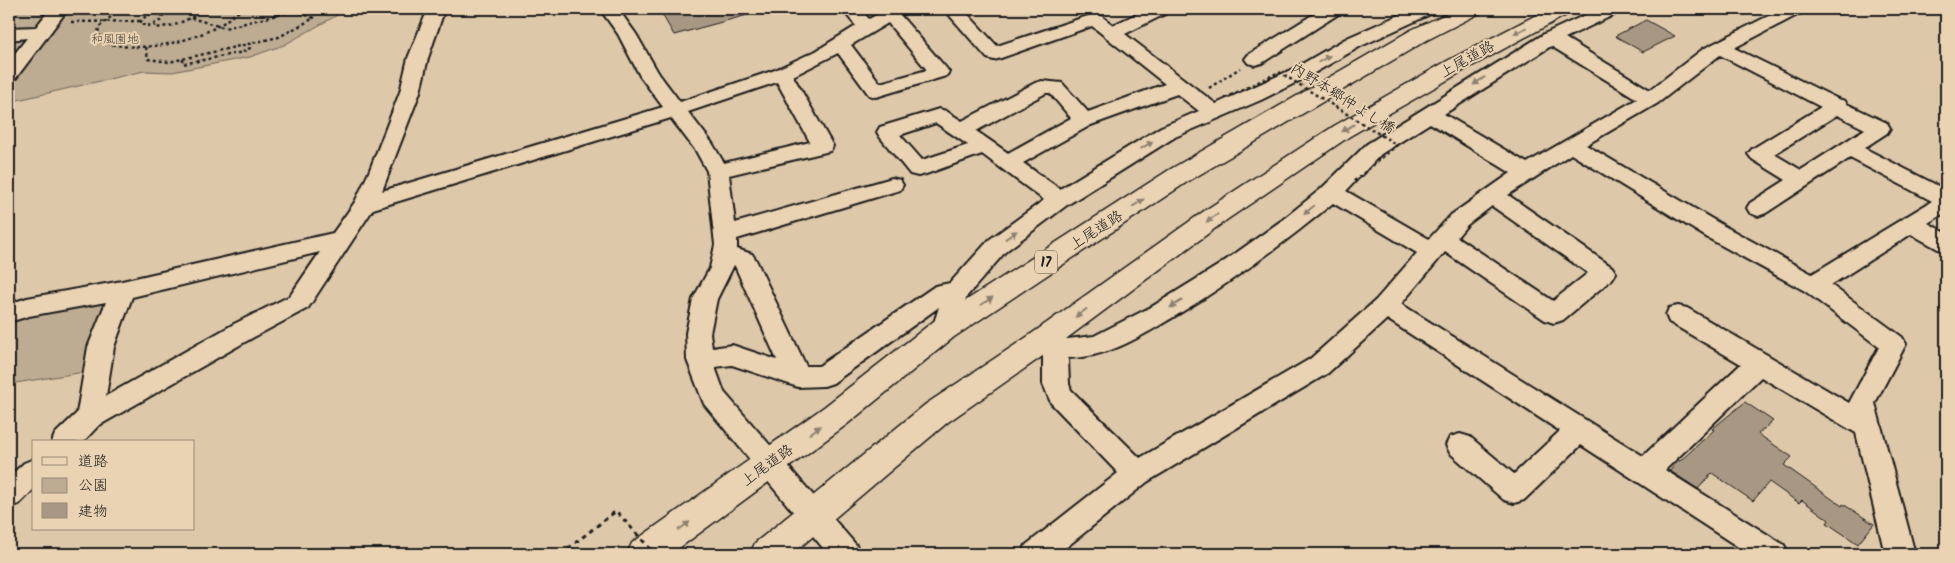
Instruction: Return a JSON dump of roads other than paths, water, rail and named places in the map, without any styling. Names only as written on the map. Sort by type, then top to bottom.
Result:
[{"type":"highway","name":"上尾道路","points":[[644,554],[835,416],[944,329],[1178,176],[1419,36],[1473,9]]},
{"type":"highway","name":"上尾道路","points":[[767,554],[937,413],[1046,346],[1216,215],[1342,131],[1456,66],[1563,9]]},
{"type":"street","points":[[67,440],[89,418],[243,331],[299,302],[365,204],[380,172],[410,92],[418,58],[438,9]]},
{"type":"street","points":[[609,9],[627,34],[650,76],[674,110],[705,148],[718,171],[725,244],[722,268],[706,299],[698,333],[700,360],[713,397],[846,554]]},
{"type":"street","points":[[851,9],[867,28]]},
{"type":"street","points":[[953,9],[994,54],[1088,14],[1187,92],[1219,105]]},
{"type":"street","points":[[1112,34],[1161,9]]},
{"type":"street","points":[[1255,59],[1334,9]]},
{"type":"street","points":[[944,329],[956,292],[998,244],[1059,200],[1168,132],[1219,105],[1254,96],[1302,72],[1354,42],[1427,9]]},
{"type":"street","points":[[1137,474],[1060,396],[1046,346],[1075,348],[1096,346],[1135,328],[1180,301],[1274,239],[1331,192],[1356,164],[1374,149],[1551,38],[1612,9]]},
{"type":"street","points":[[1036,554],[1137,474],[1319,366],[1385,306],[1459,220],[1492,195],[1571,145],[1651,99],[1710,53],[1795,9]]},
{"type":"street","points":[[9,74],[39,32],[65,11]]},
{"type":"street","points":[[365,204],[727,94],[782,74],[823,55],[840,43],[895,12],[939,72],[876,91],[840,43]]},
{"type":"street","points":[[9,34],[39,32]]},
{"type":"street","points":[[1551,38],[1651,99]]},
{"type":"street","points":[[1720,48],[1838,105],[1880,128],[1758,208]]},
{"type":"street","points":[[718,171],[823,146],[782,74]]},
{"type":"street","points":[[962,130],[1042,87],[1055,87],[1084,120]]},
{"type":"street","points":[[1008,162],[1084,120],[1187,92]]},
{"type":"street","points":[[1801,179],[1759,154],[1838,105]]},
{"type":"street","points":[[1430,114],[1527,173]]},
{"type":"street","points":[[985,146],[918,169],[887,132],[939,115],[962,130],[985,146],[1008,162],[1059,200]]},
{"type":"street","points":[[1571,145],[1716,232],[1812,285],[1894,344],[1862,403],[1900,554]]},
{"type":"street","points":[[1812,285],[1911,224],[1946,200],[1848,148]]},
{"type":"street","points":[[725,244],[892,185]]},
{"type":"street","points":[[1331,192],[1438,245],[1554,314],[1604,273],[1492,195]]},
{"type":"street","points":[[1911,224],[1946,243]]},
{"type":"street","points":[[9,313],[27,307],[122,290],[339,240]]},
{"type":"street","points":[[725,244],[744,260],[798,377]]},
{"type":"street","points":[[89,418],[101,347],[122,290]]},
{"type":"street","points":[[700,360],[732,355],[798,377],[824,376],[943,292],[956,292]]},
{"type":"street","points":[[1385,306],[1774,554]]},
{"type":"street","points":[[1678,315],[1758,364],[1868,427]]},
{"type":"street","points":[[1645,472],[1758,364]]},
{"type":"street","points":[[1460,445],[1514,492],[1579,430]]},
{"type":"street","points":[[9,495],[32,474]]},
{"type":"park label","name":"和風園地","points":[[115,39]]}]
